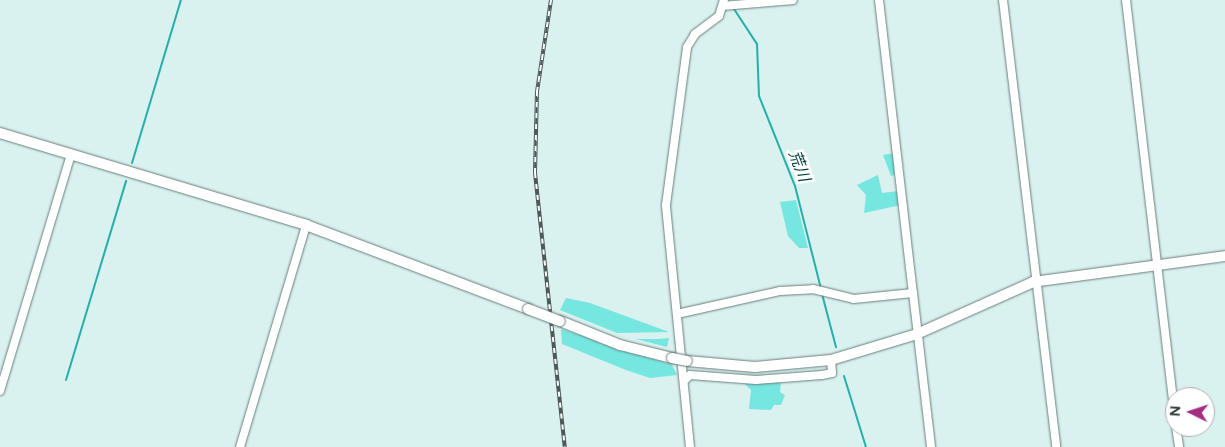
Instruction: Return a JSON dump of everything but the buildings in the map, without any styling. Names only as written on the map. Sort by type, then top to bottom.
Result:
[{"type":"street","points":[[690,447],[666,219],[685,59],[690,40],[719,16],[728,5],[793,0]]},
{"type":"street","points":[[879,0],[931,447]]},
{"type":"street","points":[[1003,0],[1033,282],[1056,447]]},
{"type":"street","points":[[1126,0],[1172,387]]},
{"type":"street","points":[[0,133],[306,225],[620,345],[687,361],[755,367],[831,360],[917,334],[1033,282],[1225,256]]},
{"type":"street","points":[[0,391],[71,154]]},
{"type":"street","points":[[240,447],[306,225]]},
{"type":"street","points":[[677,314],[780,291],[819,290],[854,299],[913,293]]},
{"type":"street","points":[[684,381],[690,375],[756,380],[822,375],[832,373],[831,360]]},
{"type":"shaded area","points":[[895,153],[898,174],[891,176],[883,155]]},
{"type":"shaded area","points":[[878,175],[882,193],[899,191],[901,205],[864,213],[866,195],[857,185]]},
{"type":"shaded area","points":[[796,200],[808,248],[799,248],[788,236],[780,202]]},
{"type":"shaded area","points":[[566,298],[590,303],[669,332],[617,333],[560,310]]},
{"type":"shaded area","points":[[561,329],[672,365],[677,375],[650,378],[626,370],[562,344]]},
{"type":"shaded area","points":[[669,338],[667,347],[636,339],[659,339]]},
{"type":"shaded area","points":[[743,382],[781,382],[780,392],[785,395],[781,405],[774,405],[771,410],[749,409],[751,390]]},
{"type":"waterway","points":[[132,163],[181,0]]},
{"type":"waterway","name":"荒川","points":[[734,9],[757,44],[759,96],[795,186],[821,289]]},
{"type":"waterway","points":[[66,380],[126,181]]},
{"type":"waterway","name":"荒川","points":[[822,294],[836,347]]},
{"type":"waterway","name":"荒川","points":[[844,376],[866,447]]},
{"type":"railway","points":[[551,0],[537,91],[535,173],[565,447]]}]
